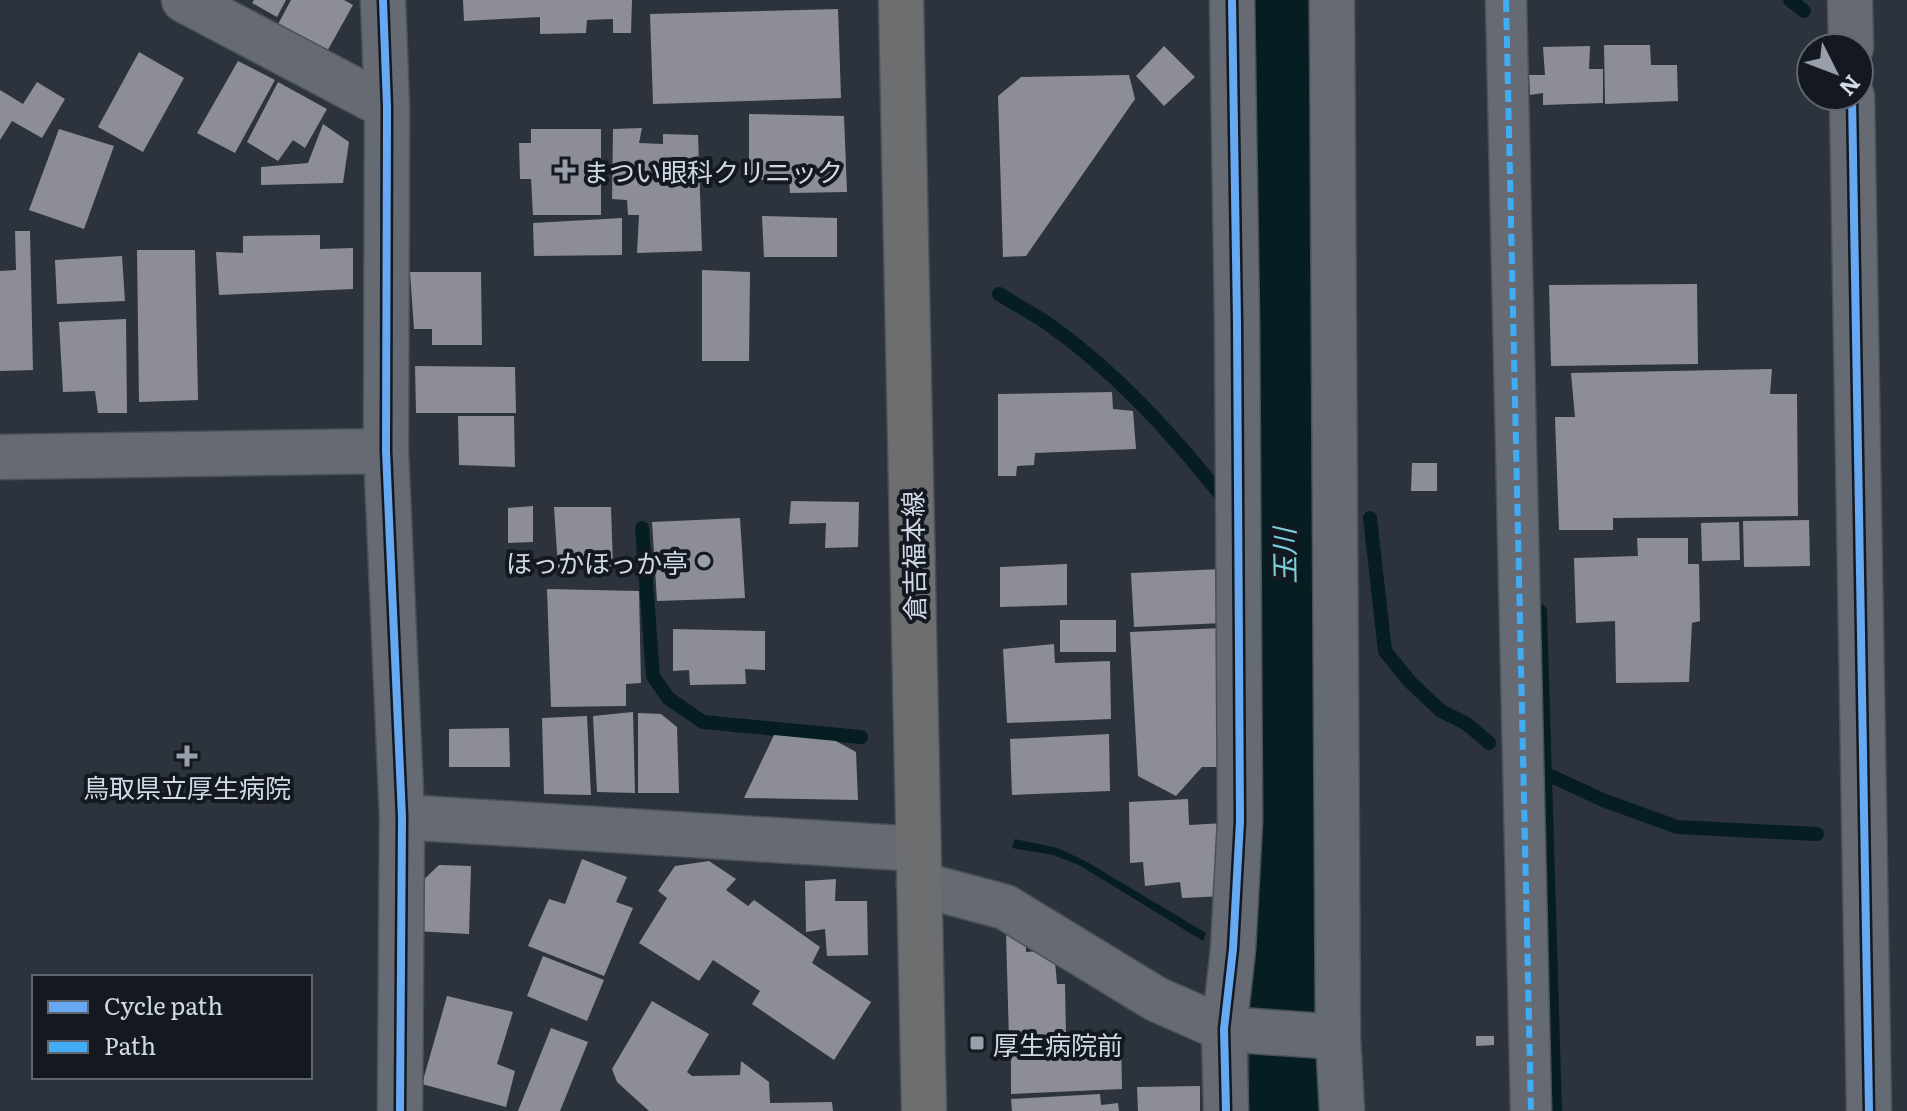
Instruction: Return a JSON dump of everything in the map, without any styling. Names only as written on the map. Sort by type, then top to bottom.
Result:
[{"type":"main road","name":"倉吉福本線","points":[[901,0],[924,1111]]},
{"type":"street","points":[[184,0],[387,107]]},
{"type":"street","points":[[383,0],[387,107],[386,451],[402,817],[400,1111]]},
{"type":"street","points":[[1226,1111],[1224,1029],[1233,949],[1240,821],[1238,337],[1232,0]]},
{"type":"street","points":[[1332,0],[1338,1037],[1342,1111]]},
{"type":"street","points":[[1506,0],[1531,1111]]},
{"type":"street","points":[[1850,0],[1851,32]]},
{"type":"street","points":[[1852,112],[1869,1111]]},
{"type":"street","points":[[0,457],[386,451]]},
{"type":"street","points":[[402,817],[918,867],[1005,907],[1156,999],[1224,1029],[1338,1037]]},
{"type":"water","name":"玉川","points":[[1247,0],[1308,0],[1316,506],[1315,993],[1321,1111],[1249,1111],[1256,569]]},
{"type":"water","points":[[1015,839],[1058,848],[1087,862],[1206,933],[1203,941],[1079,865],[1053,855],[1012,848]]},
{"type":"building","points":[[254,0],[286,0],[277,17],[252,3]]},
{"type":"building","points":[[291,0],[344,0],[353,5],[325,55],[276,28]]},
{"type":"building","points":[[463,0],[632,0],[631,33],[613,33],[613,19],[587,20],[586,33],[540,34],[540,17],[464,21]]},
{"type":"building","points":[[838,9],[841,98],[653,104],[650,14]]},
{"type":"building","points":[[1604,45],[1650,45],[1651,65],[1677,65],[1678,101],[1605,104]]},
{"type":"building","points":[[1164,46],[1195,77],[1164,106],[1136,76]]},
{"type":"building","points":[[1590,46],[1589,69],[1603,69],[1603,103],[1543,105],[1543,93],[1530,95],[1529,75],[1545,75],[1543,47]]},
{"type":"building","points":[[139,52],[184,78],[143,152],[98,127]]},
{"type":"building","points":[[238,61],[275,80],[235,153],[197,133]]},
{"type":"building","points":[[1129,75],[1135,99],[1026,256],[1003,257],[998,96],[1021,77]]},
{"type":"building","points":[[37,82],[65,99],[42,138],[12,121],[0,140],[0,90],[23,104]]},
{"type":"building","points":[[278,82],[327,109],[305,148],[293,140],[278,161],[247,142]]},
{"type":"building","points":[[749,114],[844,116],[847,192],[790,193],[789,179],[749,180]]},
{"type":"building","points":[[323,124],[349,142],[343,183],[261,185],[261,167],[308,163]]},
{"type":"building","points":[[642,128],[639,143],[663,144],[663,134],[698,135],[702,251],[637,253],[639,215],[628,215],[627,200],[612,199],[613,129]]},
{"type":"building","points":[[59,129],[114,146],[84,229],[29,210]]},
{"type":"building","points":[[531,129],[601,129],[601,215],[533,215],[531,179],[520,179],[519,143],[531,143]]},
{"type":"building","points":[[762,216],[837,218],[837,257],[764,257]]},
{"type":"building","points":[[622,218],[622,255],[534,256],[533,223]]},
{"type":"building","points":[[15,231],[30,231],[33,370],[0,371],[0,271],[16,270]]},
{"type":"building","points":[[320,235],[320,249],[353,248],[353,289],[219,295],[216,252],[243,253],[243,236]]},
{"type":"building","points":[[137,250],[195,250],[198,400],[139,402]]},
{"type":"building","points":[[122,256],[125,301],[57,304],[55,260]]},
{"type":"building","points":[[702,270],[750,272],[749,361],[702,361]]},
{"type":"building","points":[[410,272],[481,272],[482,345],[432,345],[432,329],[414,329]]},
{"type":"building","points":[[1697,284],[1698,364],[1551,366],[1549,285]]},
{"type":"building","points":[[126,319],[127,413],[98,413],[95,391],[63,392],[59,322]]},
{"type":"building","points":[[415,366],[515,367],[516,413],[416,413]]},
{"type":"building","points":[[1772,369],[1770,394],[1797,394],[1798,516],[1613,518],[1613,530],[1559,530],[1555,417],[1575,417],[1571,373]]},
{"type":"building","points":[[1112,392],[1113,409],[1133,411],[1136,449],[1035,453],[1034,465],[1017,466],[1016,476],[998,476],[998,394]]},
{"type":"building","points":[[458,416],[514,416],[515,467],[459,465]]},
{"type":"building","points":[[1412,463],[1437,463],[1437,491],[1411,491]]},
{"type":"building","points":[[791,501],[859,502],[858,547],[825,548],[826,523],[789,524]]},
{"type":"building","points":[[533,506],[533,542],[508,543],[508,508]]},
{"type":"building","points":[[554,507],[611,507],[613,566],[558,568]]},
{"type":"building","points":[[740,518],[745,598],[657,601],[652,522]]},
{"type":"building","points":[[1809,520],[1810,566],[1744,567],[1743,521]]},
{"type":"building","points":[[1739,522],[1740,560],[1702,561],[1701,523]]},
{"type":"building","points":[[1637,538],[1688,538],[1688,564],[1699,564],[1700,621],[1692,623],[1689,682],[1616,683],[1615,621],[1576,623],[1574,558],[1638,556]]},
{"type":"building","points":[[1067,564],[1067,605],[1000,607],[1000,567]]},
{"type":"building","points":[[1222,569],[1223,623],[1134,627],[1131,573]]},
{"type":"building","points":[[547,589],[639,591],[641,683],[626,684],[626,706],[551,707]]},
{"type":"building","points":[[1060,620],[1116,620],[1116,652],[1060,652]]},
{"type":"building","points":[[1222,628],[1225,767],[1202,767],[1176,796],[1138,776],[1130,632]]},
{"type":"building","points":[[673,629],[765,631],[765,670],[745,669],[746,684],[690,685],[689,670],[673,671]]},
{"type":"building","points":[[1054,644],[1055,663],[1110,661],[1111,719],[1007,723],[1003,649]]},
{"type":"building","points":[[633,712],[635,793],[597,792],[593,716]]},
{"type":"building","points":[[638,713],[661,714],[677,727],[679,793],[638,793]]},
{"type":"building","points":[[587,716],[591,795],[544,794],[542,718]]},
{"type":"building","points":[[509,728],[510,767],[449,767],[449,729]]},
{"type":"building","points":[[1109,734],[1110,791],[1012,795],[1010,739]]},
{"type":"building","points":[[774,735],[836,741],[856,752],[858,800],[744,798]]},
{"type":"building","points":[[1188,799],[1189,825],[1224,823],[1225,896],[1182,898],[1180,882],[1145,886],[1143,862],[1130,863],[1129,802]]},
{"type":"building","points":[[582,859],[627,877],[616,902],[633,908],[604,976],[528,946],[549,899],[565,904]]},
{"type":"building","points":[[709,861],[736,879],[726,890],[748,906],[754,900],[820,947],[812,963],[871,1002],[834,1060],[752,1004],[760,991],[713,960],[699,981],[639,943],[667,898],[658,891],[675,866]]},
{"type":"building","points":[[439,865],[471,866],[469,934],[414,931],[417,886]]},
{"type":"building","points":[[836,879],[835,901],[867,901],[868,955],[827,956],[825,929],[806,932],[805,881]]},
{"type":"building","points":[[1026,932],[1026,952],[1054,950],[1057,984],[1065,984],[1066,1035],[1009,1040],[1006,933]]},
{"type":"building","points":[[543,956],[604,980],[587,1021],[527,996]]},
{"type":"building","points":[[447,996],[513,1012],[497,1064],[515,1071],[506,1107],[422,1084]]},
{"type":"building","points":[[652,1001],[709,1034],[687,1072],[692,1076],[740,1075],[741,1061],[769,1082],[770,1103],[832,1102],[833,1111],[649,1111],[617,1082],[612,1069]]},
{"type":"building","points":[[551,1028],[588,1042],[560,1111],[518,1111]]},
{"type":"building","points":[[1121,1035],[1122,1089],[1011,1094],[1011,1045]]},
{"type":"building","points":[[1476,1036],[1494,1036],[1494,1045],[1476,1046]]},
{"type":"building","points":[[1200,1086],[1200,1111],[1138,1111],[1137,1087]]},
{"type":"building","points":[[1100,1094],[1101,1105],[1118,1103],[1119,1111],[1012,1111],[1011,1099]]},
{"type":"waterway","points":[[1790,0],[1804,11]]},
{"type":"waterway","points":[[999,294],[1045,322],[1098,363],[1162,426],[1220,494]]},
{"type":"waterway","points":[[1370,518],[1385,651],[1410,682],[1441,711],[1467,724],[1489,743]]},
{"type":"waterway","points":[[642,528],[653,676],[668,698],[703,722],[861,737]]},
{"type":"waterway","points":[[1540,611],[1555,1111]]},
{"type":"waterway","points":[[1551,776],[1603,800],[1677,827],[1817,834]]},
{"type":"marked path","points":[[1506,0],[1531,1111]]},
{"type":"cycle path","points":[[383,0],[387,107],[386,451],[402,817],[400,1111]]},
{"type":"cycle path","points":[[1226,1111],[1224,1029],[1233,949],[1240,821],[1232,0]]},
{"type":"cycle path","points":[[1852,112],[1869,1111]]},
{"type":"place","name":"まつい眼科クリニック","points":[[565,170]]},
{"type":"place","name":"ほっかほっか亭","points":[[704,561]]},
{"type":"place","name":"鳥取県立厚生病院","points":[[187,756]]},
{"type":"place","name":"厚生病院前","points":[[977,1043]]}]
